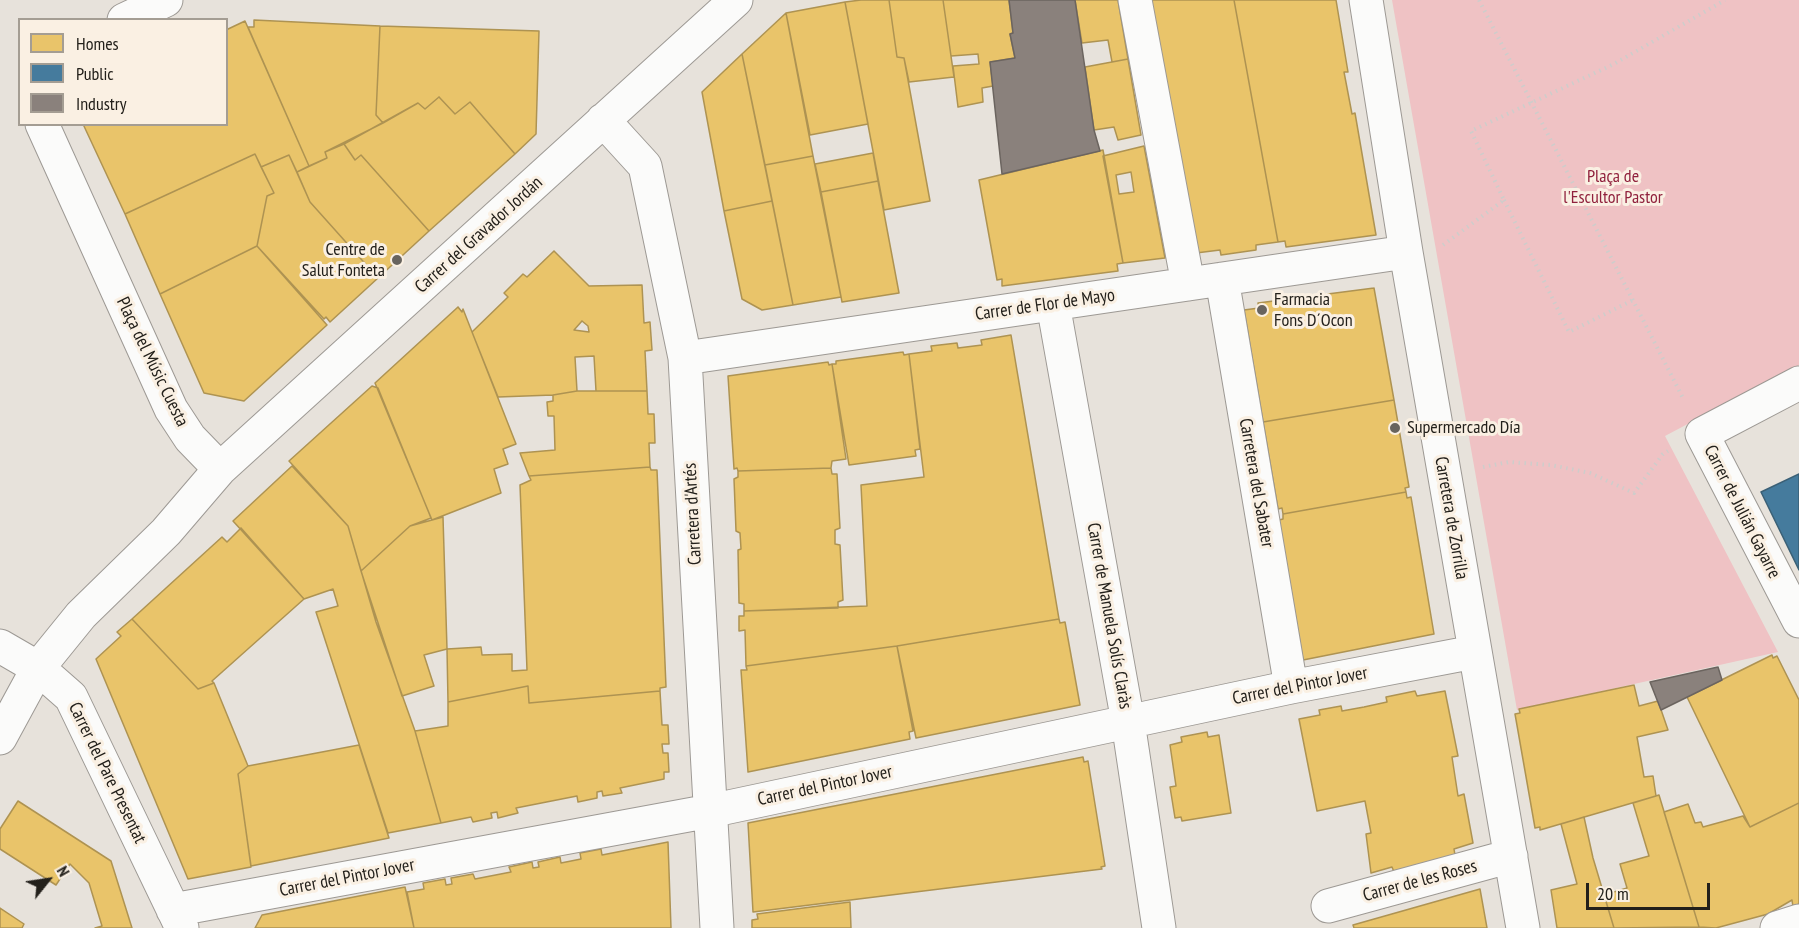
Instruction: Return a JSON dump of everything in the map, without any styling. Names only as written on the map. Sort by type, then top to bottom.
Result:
[{"type":"street","points":[[128,18],[166,0]]},
{"type":"street","name":"Carrer del Gravador Jordán","points":[[220,469],[736,0]]},
{"type":"street","points":[[1135,0],[1188,284]]},
{"type":"street","name":"Carretera de Zorrilla","points":[[1366,0],[1406,252],[1523,928]]},
{"type":"street","name":"Carretera d'Artés","points":[[603,120],[645,166],[685,358],[717,928]]},
{"type":"street","name":"Plaça del Músic Cuesta","points":[[43,126],[171,409],[190,438],[220,469]]},
{"type":"street","name":"Carrer de Flor de Mayo","points":[[685,358],[1406,252]]},
{"type":"street","name":"Carretera del Sabater","points":[[1221,279],[1291,687]]},
{"type":"street","name":"Carrer de Manuela Solís Claràs","points":[[1053,304],[1128,722],[1159,928]]},
{"type":"street","points":[[1702,434],[1799,383]]},
{"type":"street","name":"Carrer de Julián Gayarre","points":[[1702,434],[1799,621]]},
{"type":"street","points":[[0,738],[38,668],[81,615],[166,531],[220,469]]},
{"type":"street","points":[[0,646],[38,668]]},
{"type":"street","name":"Carrer del Pintor Jover","points":[[178,919],[710,811],[1291,687],[1474,652]]},
{"type":"street","name":"Carrer del Pare Presentat","points":[[38,668],[71,697],[178,919]]},
{"type":"street","name":"Carrer de les Roses","points":[[1328,906],[1511,856]]},
{"type":"street","points":[[1777,928],[1799,921]]},
{"type":"path","points":[[1478,468],[1509,462],[1551,465],[1590,473],[1634,493],[1663,454],[1702,434],[1479,0]]},
{"type":"path","points":[[1633,300],[1569,332],[1472,131],[1614,64],[1725,0]]},
{"type":"path","points":[[1439,247],[1504,200]]},
{"type":"green space","name":"Plaça de l'Escultor Pastor","points":[[1392,0],[1799,0],[1799,365],[1665,436],[1778,652],[1517,710]]},
{"type":"building: Homes","points":[[889,0],[897,57],[904,58],[930,201],[884,210],[845,2]]},
{"type":"building: Homes","points":[[889,0],[943,0],[954,77],[909,82],[904,58],[897,57]]},
{"type":"building: Homes","points":[[943,0],[1009,0],[1013,33],[1010,34],[1015,58],[990,62],[993,86],[982,88],[983,102],[958,107],[953,66],[979,64],[978,54],[951,56]]},
{"type":"building: Homes","points":[[1075,0],[1118,0],[1128,59],[1112,62],[1108,40],[1082,43]]},
{"type":"building: Homes","points":[[1149,0],[1234,0],[1278,242],[1256,245],[1256,250],[1221,255],[1220,250],[1196,253]]},
{"type":"building: Homes","points":[[1234,0],[1336,0],[1348,72],[1344,72],[1352,114],[1355,113],[1376,235],[1286,247],[1285,241],[1278,242]]},
{"type":"building: Homes","points":[[845,2],[868,124],[810,135],[786,13]]},
{"type":"building: Homes","points":[[786,13],[813,156],[765,165],[742,54]]},
{"type":"building: Homes","points":[[254,20],[380,26],[376,115],[383,123],[325,152],[327,158],[309,166],[248,27],[254,27]]},
{"type":"building: Homes","points":[[245,21],[309,166],[297,172],[289,155],[261,167],[255,154],[125,214],[84,126],[228,126],[228,29]]},
{"type":"building: Homes","points":[[380,26],[539,31],[536,134],[515,154],[470,102],[455,114],[439,97],[425,109],[418,103],[383,123],[376,115]]},
{"type":"building: Homes","points":[[742,54],[772,201],[724,211],[702,92]]},
{"type":"building: Homes","points":[[1128,59],[1141,135],[1118,140],[1114,127],[1094,130],[1085,67]]},
{"type":"building: Homes","points":[[439,97],[455,114],[470,102],[515,154],[429,231],[361,155],[355,160],[344,144],[418,103],[425,109]]},
{"type":"building: Homes","points":[[344,144],[355,160],[361,155],[429,231],[378,278],[310,202],[297,172],[327,158],[325,152]]},
{"type":"building: Homes","points":[[1144,146],[1165,258],[1123,263],[1103,156]],"holes":[[[1131,172],[1134,192],[1119,194],[1116,175]]]},
{"type":"building: Homes","points":[[1103,150],[1123,263],[1117,264],[1118,271],[1002,286],[1002,279],[997,280],[979,180]]},
{"type":"building: Homes","points":[[873,153],[878,181],[821,192],[815,164]]},
{"type":"building: Homes","points":[[255,154],[274,193],[267,196],[257,246],[160,294],[125,214]]},
{"type":"building: Homes","points":[[289,155],[310,202],[378,278],[330,322],[326,317],[324,319],[257,246],[267,196],[274,193],[261,167]]},
{"type":"building: Homes","points":[[813,156],[841,297],[793,305],[765,165]]},
{"type":"building: Homes","points":[[878,181],[899,293],[842,302],[821,192]]},
{"type":"building: Homes","points":[[772,201],[793,305],[762,310],[742,299],[724,211]]},
{"type":"building: Homes","points":[[257,246],[327,325],[244,401],[204,393],[160,294]]},
{"type":"building: Homes","points":[[554,251],[589,286],[642,285],[644,323],[650,322],[652,350],[645,351],[647,391],[596,391],[594,356],[575,357],[577,391],[553,395],[498,397],[472,332],[508,297],[504,293],[523,274],[527,277]],"holes":[[[582,321],[588,326],[589,332],[574,330]]]},
{"type":"building: Homes","points":[[1374,288],[1394,400],[1263,422],[1244,310],[1259,308],[1258,303]]},
{"type":"building: Homes","points":[[458,307],[462,312],[463,309],[516,444],[503,449],[508,464],[494,469],[501,493],[432,520],[375,383]]},
{"type":"building: Homes","points":[[1011,335],[1059,619],[897,646],[746,666],[745,630],[739,631],[739,616],[744,616],[744,611],[867,606],[861,485],[924,477],[909,354],[932,351],[931,346],[957,343],[958,348],[982,345],[981,340]]},
{"type":"building: Homes","points":[[903,352],[904,355],[909,354],[920,449],[915,450],[916,456],[849,465],[832,364],[836,364],[836,361]]},
{"type":"building: Homes","points":[[828,362],[829,365],[832,364],[846,459],[832,461],[831,468],[738,471],[737,468],[734,469],[728,376]]},
{"type":"building: Homes","points":[[372,386],[378,388],[431,518],[410,526],[361,571],[348,526],[289,461]]},
{"type":"building: Homes","points":[[577,391],[647,391],[648,414],[654,414],[655,443],[649,443],[650,467],[529,476],[520,453],[555,450],[554,416],[548,416],[547,402],[553,401],[553,395]]},
{"type":"building: Homes","points":[[1394,400],[1409,487],[1405,488],[1406,492],[1283,514],[1282,508],[1278,509],[1263,422]]},
{"type":"building: Homes","points":[[292,466],[348,526],[376,622],[415,731],[441,823],[388,833],[316,612],[338,606],[333,589],[304,599],[233,521]]},
{"type":"building: Homes","points":[[650,467],[651,470],[657,470],[666,687],[660,688],[660,691],[529,703],[528,686],[448,702],[447,649],[481,647],[482,655],[512,654],[512,671],[527,670],[520,485],[531,480],[529,476]]},
{"type":"building: Homes","points":[[831,468],[832,474],[837,474],[840,528],[835,530],[835,544],[840,545],[843,600],[838,602],[838,608],[744,611],[744,604],[739,603],[738,550],[741,549],[740,533],[736,531],[734,479],[738,477],[738,471]]},
{"type":"building: Homes","points":[[1406,492],[1407,498],[1411,497],[1434,634],[1303,660],[1279,520],[1283,519],[1283,514]]},
{"type":"building: Homes","points":[[443,517],[447,649],[424,655],[434,686],[402,696],[361,571],[410,526]]},
{"type":"building: Homes","points":[[241,528],[304,599],[212,681],[214,683],[198,689],[132,619],[222,537],[227,542]]},
{"type":"building: Homes","points":[[132,619],[198,689],[214,683],[248,766],[238,774],[251,867],[188,879],[96,659],[121,636],[117,632]]},
{"type":"building: Homes","points":[[1059,619],[1060,623],[1065,622],[1080,705],[916,738],[897,646]]},
{"type":"building: Homes","points":[[897,646],[913,731],[909,732],[910,739],[748,772],[741,670],[747,670],[746,666]]},
{"type":"building: Homes","points":[[1772,655],[1773,658],[1777,656],[1799,700],[1799,803],[1750,827],[1687,697]]},
{"type":"building: Homes","points":[[1634,685],[1639,706],[1658,701],[1668,730],[1637,737],[1644,777],[1653,776],[1656,796],[1540,830],[1540,827],[1535,828],[1515,714],[1520,713],[1519,709]]},
{"type":"building: Homes","points":[[528,686],[529,703],[660,691],[662,725],[668,725],[669,744],[662,744],[663,753],[668,753],[669,772],[664,772],[664,779],[620,788],[622,793],[603,796],[602,791],[597,792],[597,798],[578,802],[577,796],[516,808],[518,813],[498,818],[497,812],[491,813],[492,818],[473,822],[471,817],[441,823],[415,731],[448,726],[448,702]]},
{"type":"building: Homes","points":[[1415,691],[1417,696],[1445,691],[1458,756],[1452,757],[1458,796],[1464,794],[1473,843],[1454,849],[1455,855],[1394,872],[1392,867],[1371,873],[1366,834],[1371,833],[1365,801],[1317,811],[1299,719],[1320,715],[1319,710],[1341,706],[1342,711],[1387,702],[1386,697]]},
{"type":"building: Homes","points":[[1207,732],[1208,737],[1219,735],[1231,813],[1182,821],[1181,817],[1175,818],[1170,787],[1176,786],[1170,745],[1182,742],[1181,737]]},
{"type":"building: Homes","points":[[359,745],[389,838],[251,866],[238,774],[248,766]]},
{"type":"building: Homes","points":[[1083,757],[1084,762],[1088,761],[1105,866],[1101,867],[1102,869],[753,912],[748,823]]},
{"type":"building: Homes","points":[[1659,795],[1699,927],[1614,928],[1604,895],[1627,888],[1620,864],[1649,856],[1633,803]]},
{"type":"building: Homes","points":[[18,801],[111,861],[132,928],[95,928],[102,926],[89,883],[70,864],[56,885],[0,849],[0,829]]},
{"type":"building: Homes","points":[[1799,803],[1799,904],[1793,907],[1792,900],[1768,914],[1716,928],[1699,927],[1664,812],[1688,804],[1695,823],[1701,822],[1703,827],[1743,816],[1750,827]]},
{"type":"building: Homes","points":[[1584,817],[1593,858],[1614,928],[1557,928],[1551,890],[1577,884],[1561,824]]},
{"type":"building: Homes","points":[[668,842],[671,928],[414,928],[407,892],[424,889],[423,883],[445,879],[446,885],[452,884],[451,878],[473,874],[475,879],[511,872],[509,867],[532,862],[533,868],[539,867],[538,862],[560,857],[561,863],[581,859],[580,853],[601,849],[602,855]]},
{"type":"building: Homes","points":[[405,887],[414,928],[255,928],[262,915]]},
{"type":"building: Homes","points":[[1480,889],[1487,928],[1354,928],[1353,925]]},
{"type":"building: Homes","points":[[850,902],[851,928],[752,928],[752,920],[758,919],[757,914]]},
{"type":"building: Homes","points":[[0,908],[24,924],[22,928],[0,928]]},
{"type":"building: Public","points":[[1799,474],[1799,570],[1761,492]]},
{"type":"building: Industry","points":[[1009,0],[1075,0],[1094,130],[1100,151],[1002,174],[990,62],[1015,58],[1010,34],[1013,33]]},
{"type":"building: Industry","points":[[1718,667],[1722,680],[1661,710],[1650,682]]},
{"type":"place","name":"Centre de Salut Fonteta","points":[[397,260]]},
{"type":"place","name":"Farmacia Fons D´Ocon","points":[[1262,310]]},
{"type":"place","name":"Supermercado Día","points":[[1395,428]]}]
